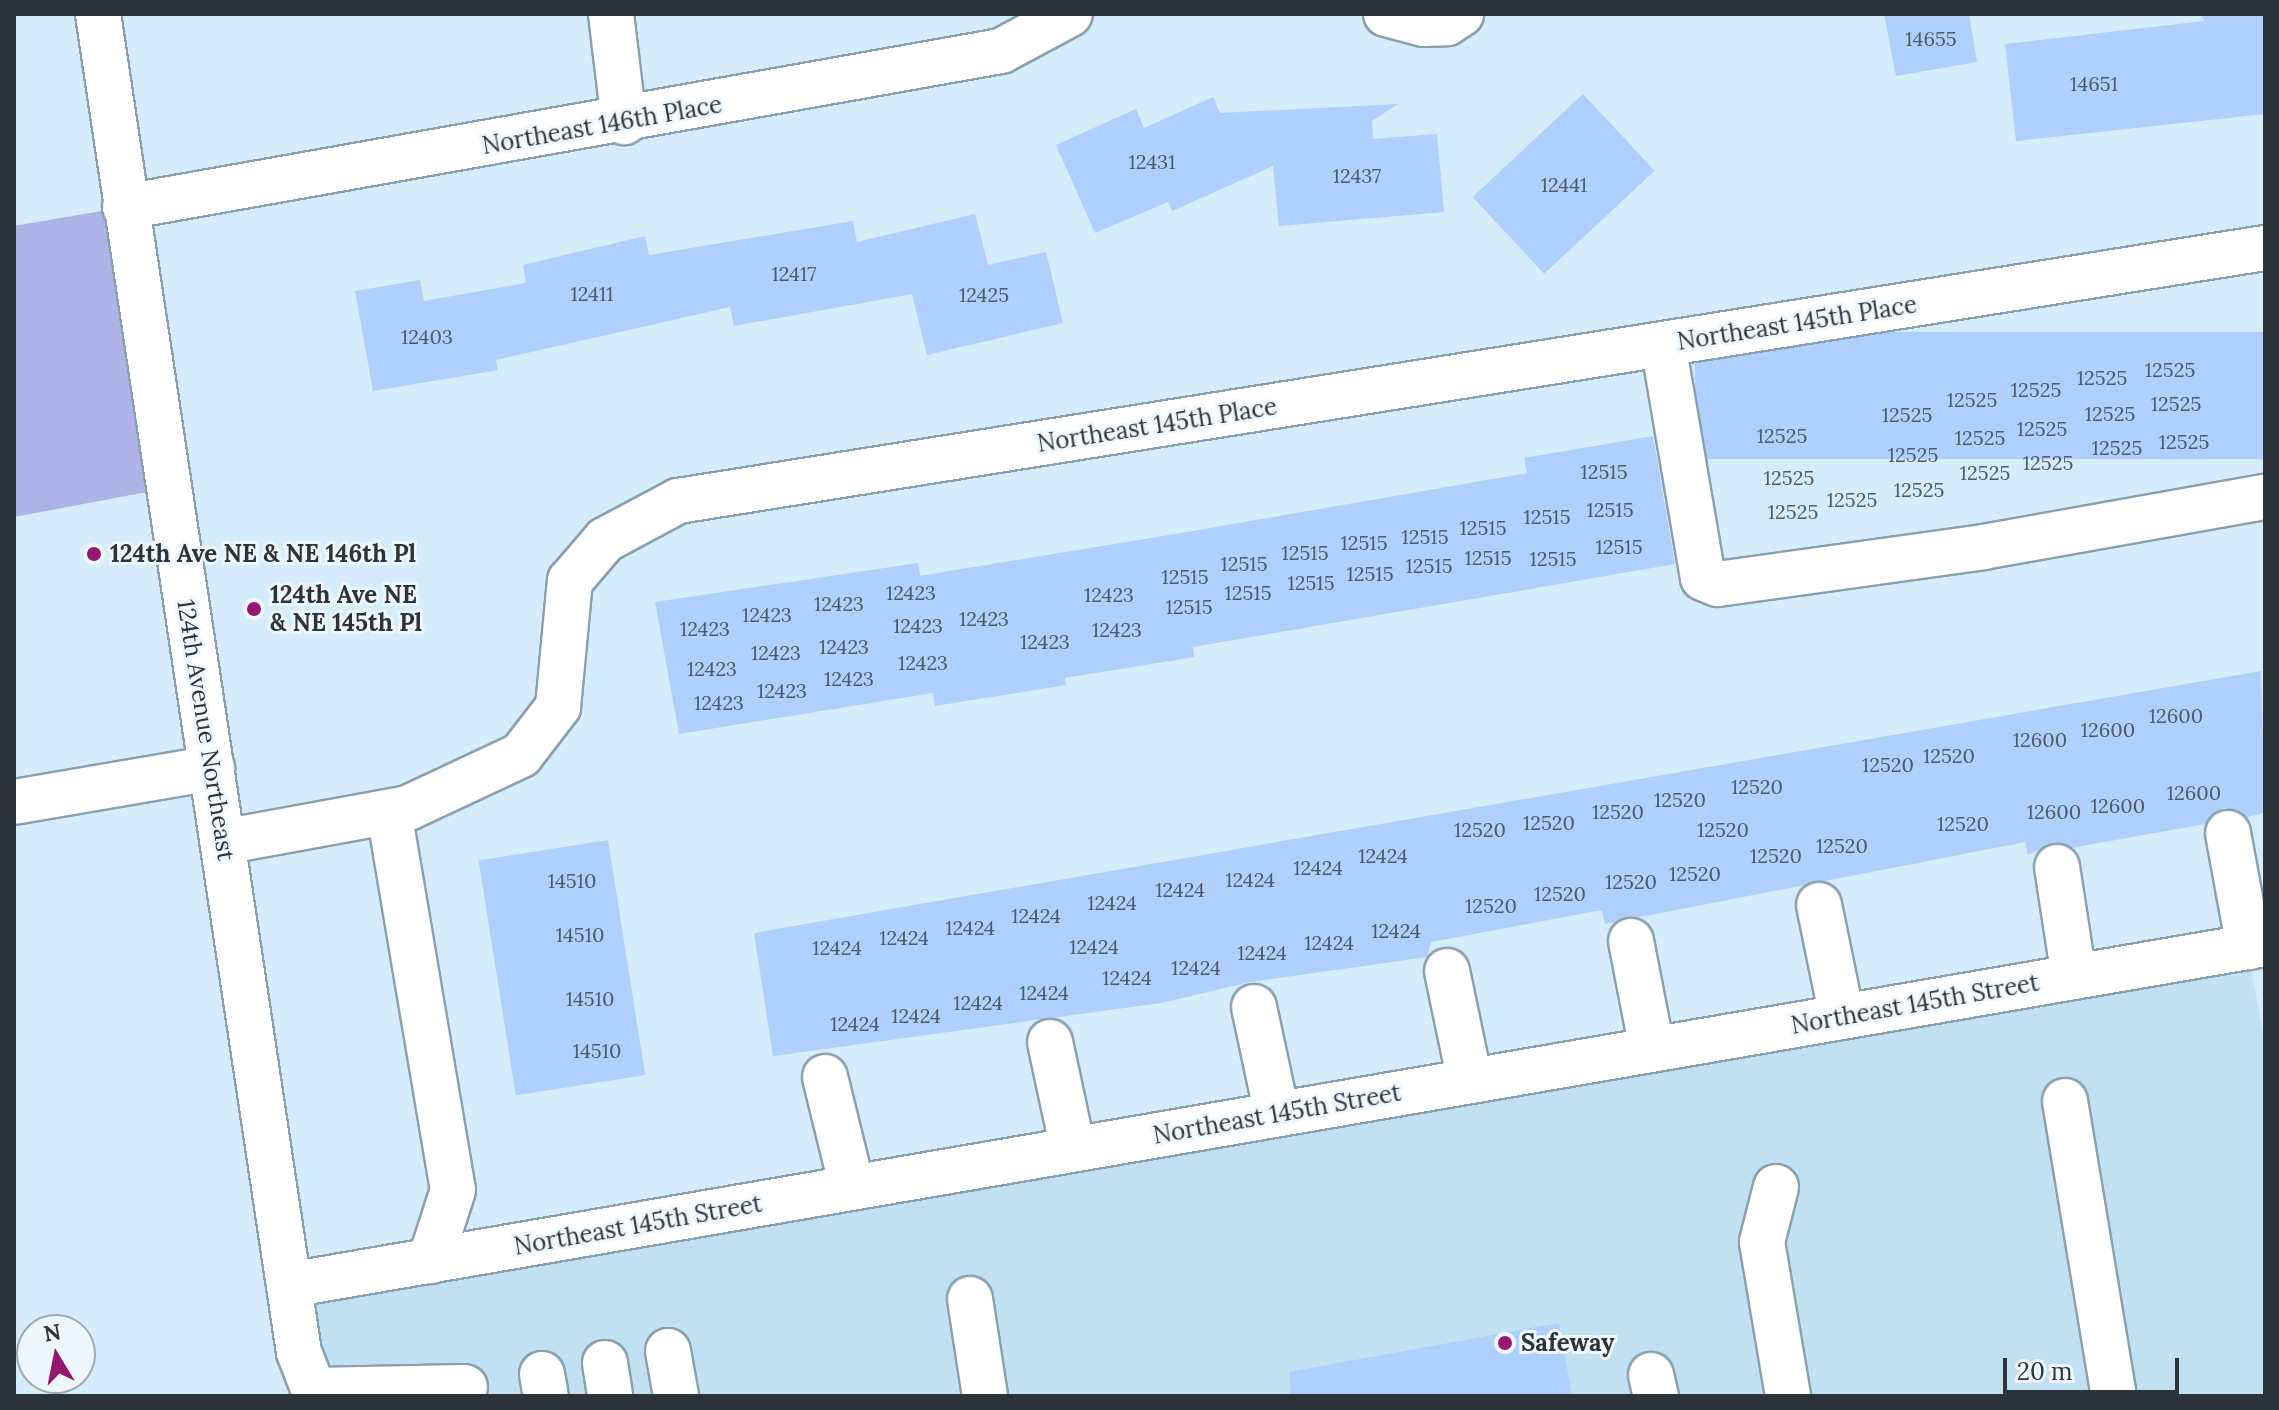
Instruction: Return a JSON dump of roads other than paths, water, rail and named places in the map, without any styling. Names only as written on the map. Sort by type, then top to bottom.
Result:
[{"type":"street","name":"124th Avenue Northeast","points":[[98,14],[299,1352],[316,1393]]},
{"type":"street","points":[[611,14],[624,122]]},
{"type":"street","name":"Northeast 146th Place","points":[[125,207],[624,122],[1001,51],[1070,14]]},
{"type":"street","points":[[1386,14],[1424,24],[1447,23],[1461,14]]},
{"type":"street","name":"Northeast 145th Place","points":[[223,842],[389,812],[521,755],[558,707],[570,581],[605,540],[678,501],[2265,248]]},
{"type":"street","points":[[1663,344],[1703,578],[1718,584],[1983,547],[2265,497]]},
{"type":"street","points":[[14,802],[212,768]]},
{"type":"street","points":[[389,812],[453,1190],[430,1261]]},
{"type":"street","points":[[2228,833],[2257,946]]},
{"type":"street","points":[[2057,867],[2074,977]]},
{"type":"street","points":[[1819,905],[1842,1017]]},
{"type":"street","points":[[1631,941],[1652,1049]]},
{"type":"street","name":"Northeast 145th Street","points":[[289,1285],[2257,946]]},
{"type":"street","points":[[1447,971],[1470,1081]]},
{"type":"street","points":[[1254,1007],[1277,1114]]},
{"type":"street","points":[[1050,1042],[1073,1149]]},
{"type":"street","points":[[825,1077],[852,1187]]},
{"type":"street","points":[[2065,1101],[2114,1396]]},
{"type":"street","points":[[1776,1187],[1762,1242],[1788,1396]]},
{"type":"street","points":[[970,1299],[985,1396]]},
{"type":"street","points":[[656,1368],[676,1396]]},
{"type":"street","points":[[316,1393],[465,1387]]},
{"type":"place","name":"124th Ave NE & NE 146th Pl","points":[[94,554]]},
{"type":"place","name":"124th Ave NE & NE 145th Pl","points":[[254,609]]},
{"type":"place","name":"Safeway","points":[[1505,1343]]}]
